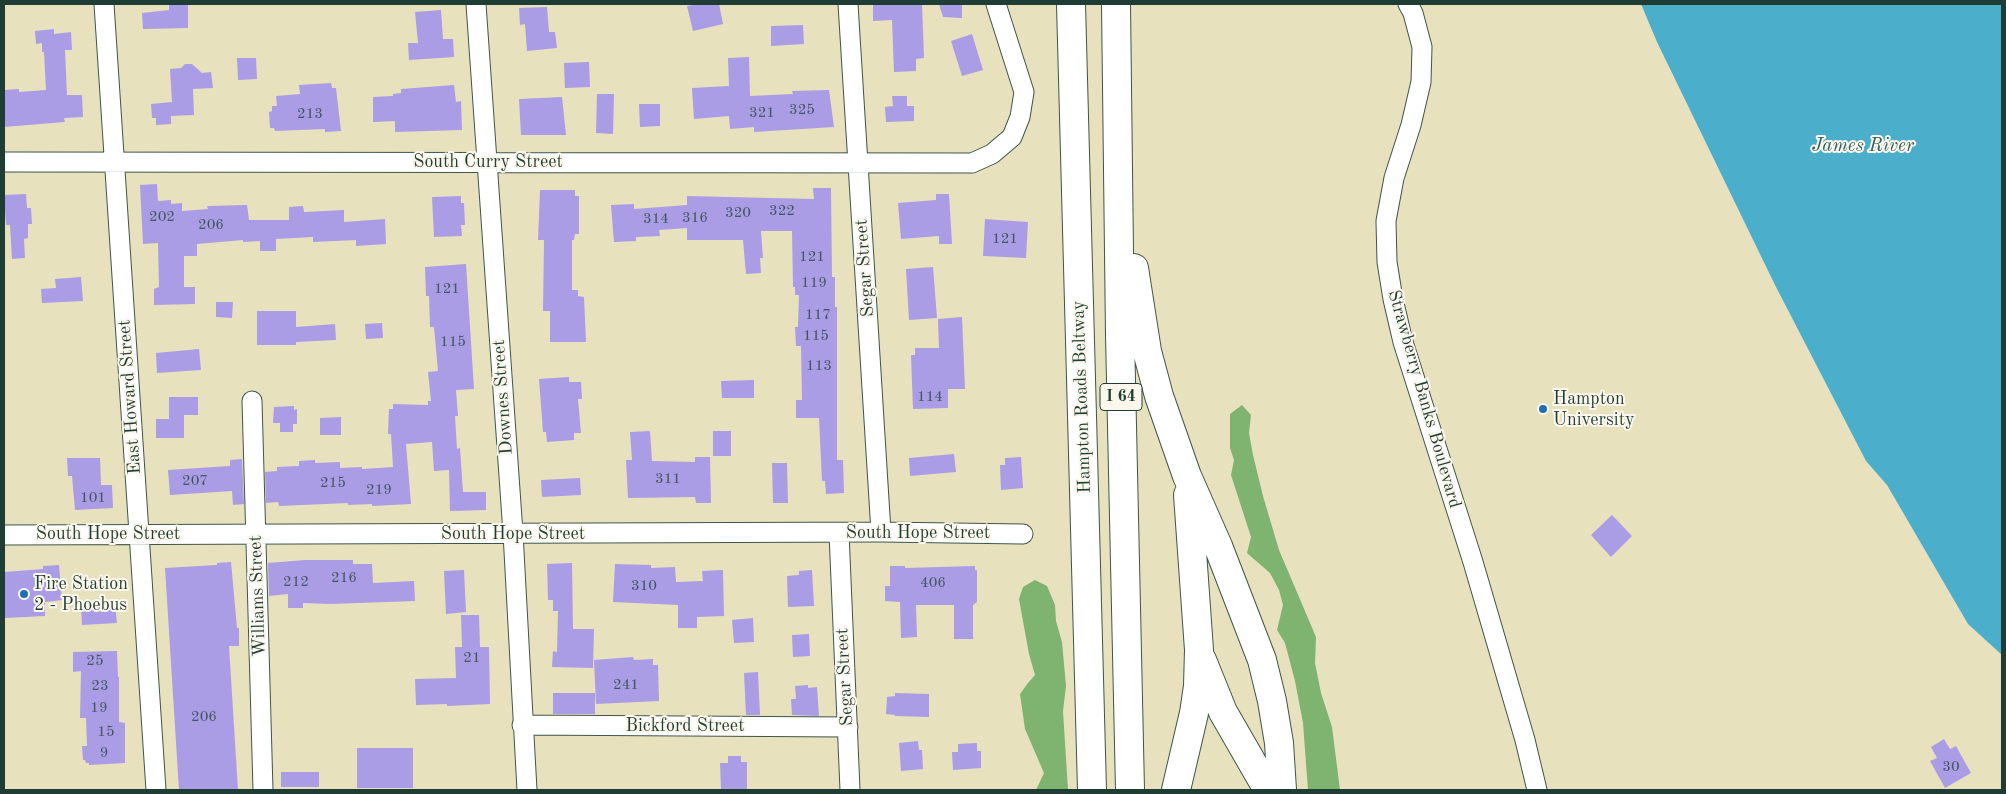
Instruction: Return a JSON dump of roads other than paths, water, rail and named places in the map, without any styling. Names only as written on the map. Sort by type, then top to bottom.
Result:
[{"type":"highway","name":"Hampton Roads Beltway","points":[[1070,4],[1092,790]]},
{"type":"highway","name":"I 64","points":[[1116,4],[1120,335],[1130,790]]},
{"type":"highway","points":[[1119,145],[1147,351],[1159,396],[1187,476],[1218,546],[1262,660],[1272,701],[1279,743],[1282,790]]},
{"type":"highway","points":[[1176,790],[1194,713],[1199,650],[1187,476]]},
{"type":"highway","points":[[1199,650],[1223,712],[1268,790]]},
{"type":"street","name":"East Howard Street","points":[[104,4],[156,790]]},
{"type":"street","name":"Downes Street","points":[[476,4],[512,534],[527,790]]},
{"type":"street","name":"Segar Street","points":[[848,4],[881,532]]},
{"type":"street","name":"South Curry Street","points":[[4,162],[972,163],[992,154],[1012,137],[1020,116],[1024,92],[996,4]]},
{"type":"street","name":"Strawberry Banks Boulevard","points":[[1408,4],[1422,47],[1421,82],[1411,125],[1394,178],[1386,221],[1387,262],[1391,290],[1403,342],[1473,562],[1530,757],[1537,790]]},
{"type":"street","name":"Williams Street","points":[[252,401],[263,790]]},
{"type":"street","name":"South Hope Street","points":[[4,535],[881,532],[1023,534]]},
{"type":"street","name":"Segar Street","points":[[839,533],[850,790]]},
{"type":"street","name":"Bickford Street","points":[[522,725],[848,727]]},
{"type":"water","name":"James River","points":[[1641,4],[2002,4],[2002,655],[1968,624],[1887,485],[1866,461],[1775,285],[1657,42]]},
{"type":"place","name":"Hampton University","points":[[1543,409]]},
{"type":"place","name":"Fire Station 2 - Phoebus","points":[[24,594]]}]
